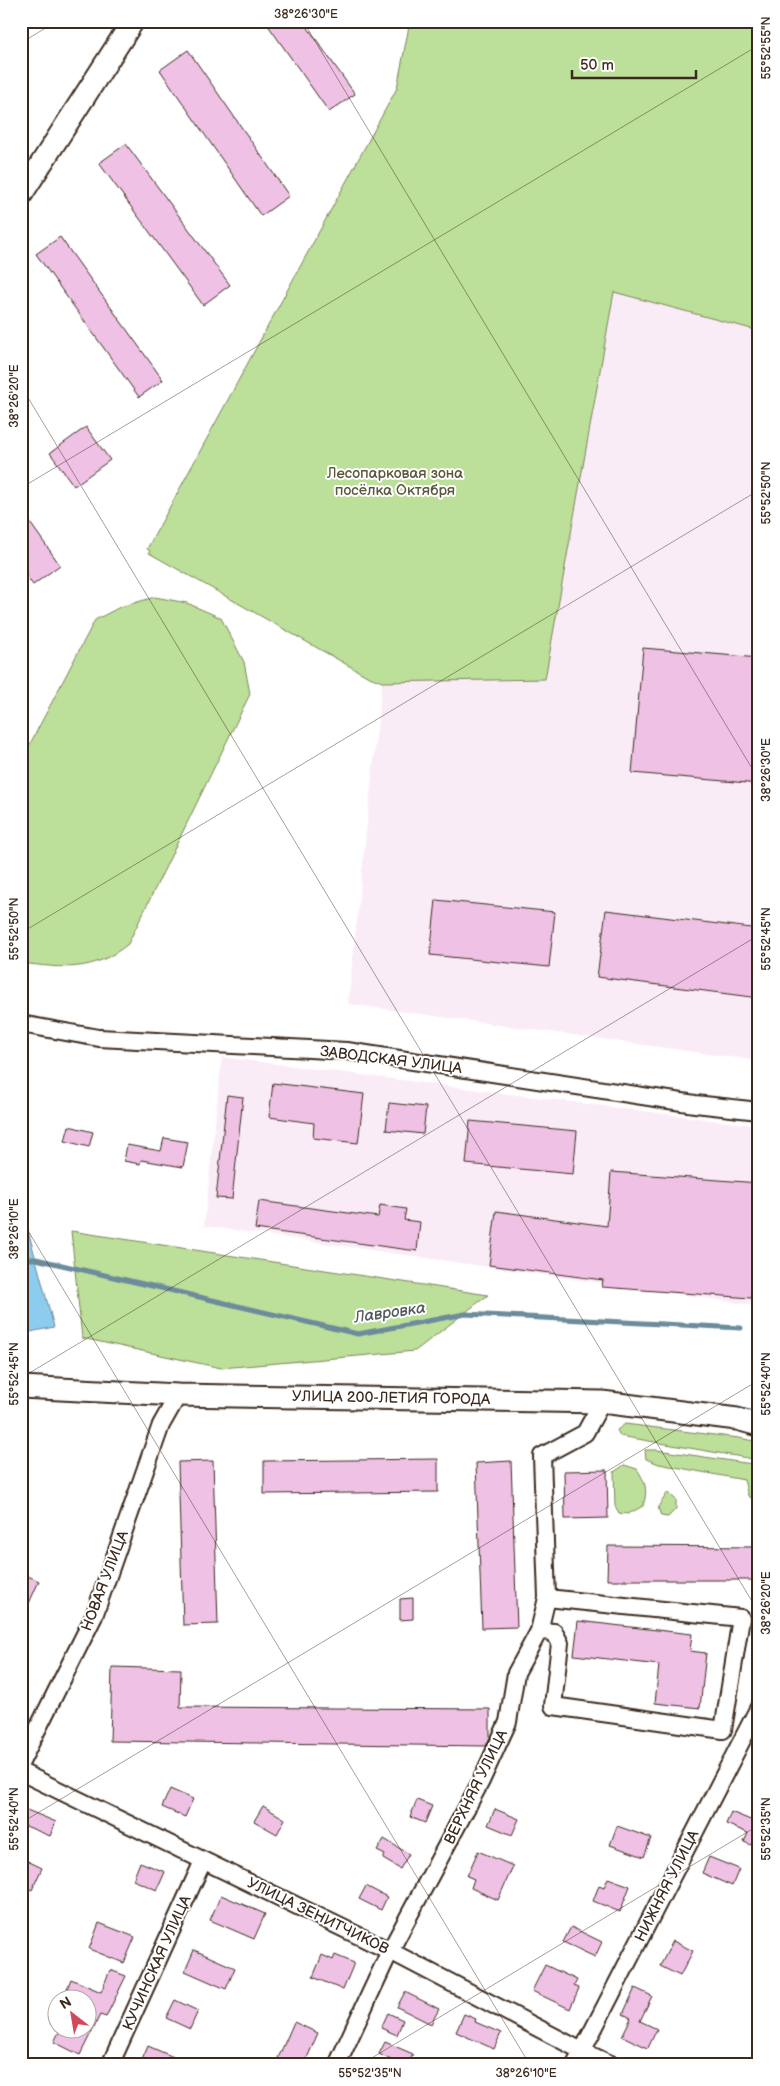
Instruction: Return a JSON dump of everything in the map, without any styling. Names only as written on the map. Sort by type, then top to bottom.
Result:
[{"type":"street","points":[[21,195],[133,21]]},
{"type":"street","name":"ЗАВОДСКАЯ УЛИЦА","points":[[21,1024],[99,1038],[346,1051],[695,1104],[759,1110]]},
{"type":"street","name":"УЛИЦА 200-ЛЕТИЯ ГОРОДА","points":[[21,1387],[178,1395],[602,1402],[737,1419],[759,1426]]},
{"type":"street","name":"НОВАЯ УЛИЦА","points":[[21,1762],[94,1616],[161,1425],[178,1395]]},
{"type":"street","name":"ВЕРХНЯЯ УЛИЦА","points":[[337,2065],[390,1951],[481,1781],[508,1722],[516,1674],[539,1631],[547,1598],[542,1456],[586,1433],[602,1402]]},
{"type":"street","points":[[539,1631],[554,1632],[560,1643],[553,1706],[723,1730],[741,1618],[547,1598]]},
{"type":"street","name":"НИЖНЯЯ УЛИЦА","points":[[578,2058],[759,1707]]},
{"type":"street","name":"УЛИЦА ЗЕНИТЧИКОВ","points":[[21,1772],[390,1951],[578,2058],[613,2065]]},
{"type":"street","name":"КУЧИНСКАЯ УЛИЦА","points":[[110,2065],[203,1861]]},
{"type":"shaded area","points":[[614,292],[759,331],[759,1061],[348,1004],[382,682],[545,679]]},
{"type":"shaded area","points":[[222,1057],[759,1126],[759,1306],[204,1226]]},
{"type":"green space","name":"Лесопарковая зона посёлка Октября","points":[[410,21],[759,21],[759,331],[614,292],[545,679],[382,682],[367,676],[149,553],[150,551],[147,549],[397,88]]},
{"type":"green space","points":[[155,597],[187,603],[221,618],[244,662],[250,694],[128,944],[102,960],[90,964],[64,967],[21,963],[21,761],[95,620],[120,607]]},
{"type":"green space","points":[[71,1231],[488,1295],[415,1351],[221,1368],[82,1338]]},
{"type":"green space","points":[[625,1424],[759,1442],[759,1460],[620,1436],[617,1430]]},
{"type":"green space","points":[[645,1450],[657,1450],[759,1465],[759,1502],[748,1496],[744,1480],[659,1464],[646,1459]]},
{"type":"green space","points":[[624,1465],[637,1469],[646,1491],[643,1506],[628,1514],[619,1513],[615,1506],[614,1472]]},
{"type":"green space","points":[[668,1492],[676,1500],[676,1509],[668,1517],[661,1516],[658,1507]]},
{"type":"water","points":[[21,1204],[54,1327],[21,1334]]},
{"type":"building","points":[[265,21],[303,21],[355,94],[329,112]]},
{"type":"building","points":[[188,50],[289,196],[261,216],[160,70]]},
{"type":"building","points":[[126,144],[230,285],[203,305],[99,163]]},
{"type":"building","points":[[60,237],[163,380],[139,397],[36,254]]},
{"type":"building","points":[[86,427],[110,460],[74,486],[50,453]]},
{"type":"building","points":[[21,510],[60,565],[33,585],[21,568]]},
{"type":"building","points":[[643,648],[759,658],[759,784],[632,773]]},
{"type":"building","points":[[436,900],[555,912],[549,967],[430,955]]},
{"type":"building","points":[[606,910],[759,929],[759,998],[597,977]]},
{"type":"building","points":[[273,1083],[364,1094],[358,1143],[313,1138],[314,1123],[269,1117]]},
{"type":"building","points":[[227,1095],[243,1097],[232,1199],[216,1198]]},
{"type":"building","points":[[389,1103],[426,1107],[423,1134],[386,1130]]},
{"type":"building","points":[[470,1121],[577,1131],[573,1174],[466,1164]]},
{"type":"building","points":[[69,1126],[93,1132],[89,1147],[65,1141]]},
{"type":"building","points":[[164,1138],[188,1142],[183,1167],[141,1160],[140,1164],[124,1161],[127,1145],[161,1151]]},
{"type":"building","points":[[611,1172],[759,1183],[751,1298],[602,1287],[603,1280],[489,1265],[496,1211],[607,1226]]},
{"type":"building","points":[[259,1201],[378,1217],[380,1205],[406,1209],[404,1220],[420,1222],[417,1251],[255,1229]]},
{"type":"building","points":[[438,1459],[438,1492],[264,1494],[264,1461]]},
{"type":"building","points":[[213,1461],[218,1624],[183,1625],[178,1462]]},
{"type":"building","points":[[511,1461],[517,1627],[482,1628],[476,1463]]},
{"type":"building","points":[[607,1470],[608,1518],[565,1519],[564,1471]]},
{"type":"building","points":[[608,1546],[759,1547],[759,1580],[607,1580]]},
{"type":"building","points":[[21,1573],[39,1581],[21,1621]]},
{"type":"building","points":[[413,1598],[413,1619],[400,1620],[400,1599]]},
{"type":"building","points":[[578,1621],[692,1634],[690,1651],[706,1653],[700,1708],[655,1703],[659,1665],[574,1655]]},
{"type":"building","points":[[112,1667],[181,1669],[180,1707],[490,1709],[490,1737],[486,1746],[110,1741]]},
{"type":"building","points":[[170,1789],[193,1799],[185,1817],[162,1807]]},
{"type":"building","points":[[417,1800],[432,1806],[425,1823],[410,1817]]},
{"type":"building","points":[[263,1806],[285,1819],[277,1834],[254,1821]]},
{"type":"building","points":[[759,1808],[759,1848],[744,1842],[748,1833],[726,1824],[731,1812],[753,1821]]},
{"type":"building","points":[[495,1809],[519,1819],[512,1835],[488,1825]]},
{"type":"building","points":[[27,1810],[56,1822],[50,1836],[21,1824]]},
{"type":"building","points":[[617,1826],[651,1838],[644,1857],[610,1845]]},
{"type":"building","points":[[384,1839],[409,1854],[400,1869],[383,1859],[385,1855],[377,1851]]},
{"type":"building","points":[[478,1851],[513,1866],[498,1900],[471,1888],[474,1879],[467,1876]]},
{"type":"building","points":[[709,1857],[739,1869],[732,1886],[702,1873]]},
{"type":"building","points":[[21,1858],[42,1868],[32,1890],[21,1885]]},
{"type":"building","points":[[140,1862],[165,1872],[157,1890],[133,1880]]},
{"type":"building","points":[[608,1878],[630,1886],[620,1912],[593,1901],[599,1885],[604,1887]]},
{"type":"building","points":[[366,1886],[387,1897],[381,1910],[359,1899]]},
{"type":"building","points":[[221,1895],[265,1914],[254,1939],[210,1920]]},
{"type":"building","points":[[99,1923],[135,1937],[124,1963],[89,1949]]},
{"type":"building","points":[[571,1927],[602,1942],[595,1957],[563,1942]]},
{"type":"building","points":[[673,1941],[693,1951],[680,1976],[660,1966]]},
{"type":"building","points":[[194,1950],[235,1968],[226,1989],[185,1971]]},
{"type":"building","points":[[322,1955],[333,1960],[335,1955],[354,1963],[343,1990],[313,1977]]},
{"type":"building","points":[[545,1965],[577,1980],[574,1986],[579,1988],[570,2009],[532,1991]]},
{"type":"building","points":[[110,1970],[126,1976],[106,2017],[100,2015],[98,2019],[98,1991],[101,1992]]},
{"type":"building","points":[[71,1979],[92,1988],[67,1988]]},
{"type":"building","points":[[635,1988],[652,1996],[640,2021],[657,2029],[648,2048],[622,2036],[631,2018],[623,2014]]},
{"type":"building","points":[[405,1992],[439,2009],[431,2024],[397,2007]]},
{"type":"building","points":[[175,2000],[198,2011],[190,2029],[166,2018]]},
{"type":"building","points":[[388,2013],[403,2020],[397,2035],[381,2028]]},
{"type":"building","points":[[464,2014],[476,2019],[475,2022],[501,2033],[494,2049],[456,2032]]},
{"type":"building","points":[[294,2022],[318,2033],[304,2065],[275,2065]]},
{"type":"building","points":[[56,2038],[88,2038],[80,2055],[54,2042]]},
{"type":"building","points":[[385,2042],[413,2054],[408,2065],[388,2065],[391,2060],[379,2054]]},
{"type":"building","points":[[148,2046],[192,2065],[147,2065],[148,2062],[142,2060]]},
{"type":"waterway","name":"Лавровка","points":[[21,1259],[36,1259],[358,1334],[465,1314],[741,1328]]}]
